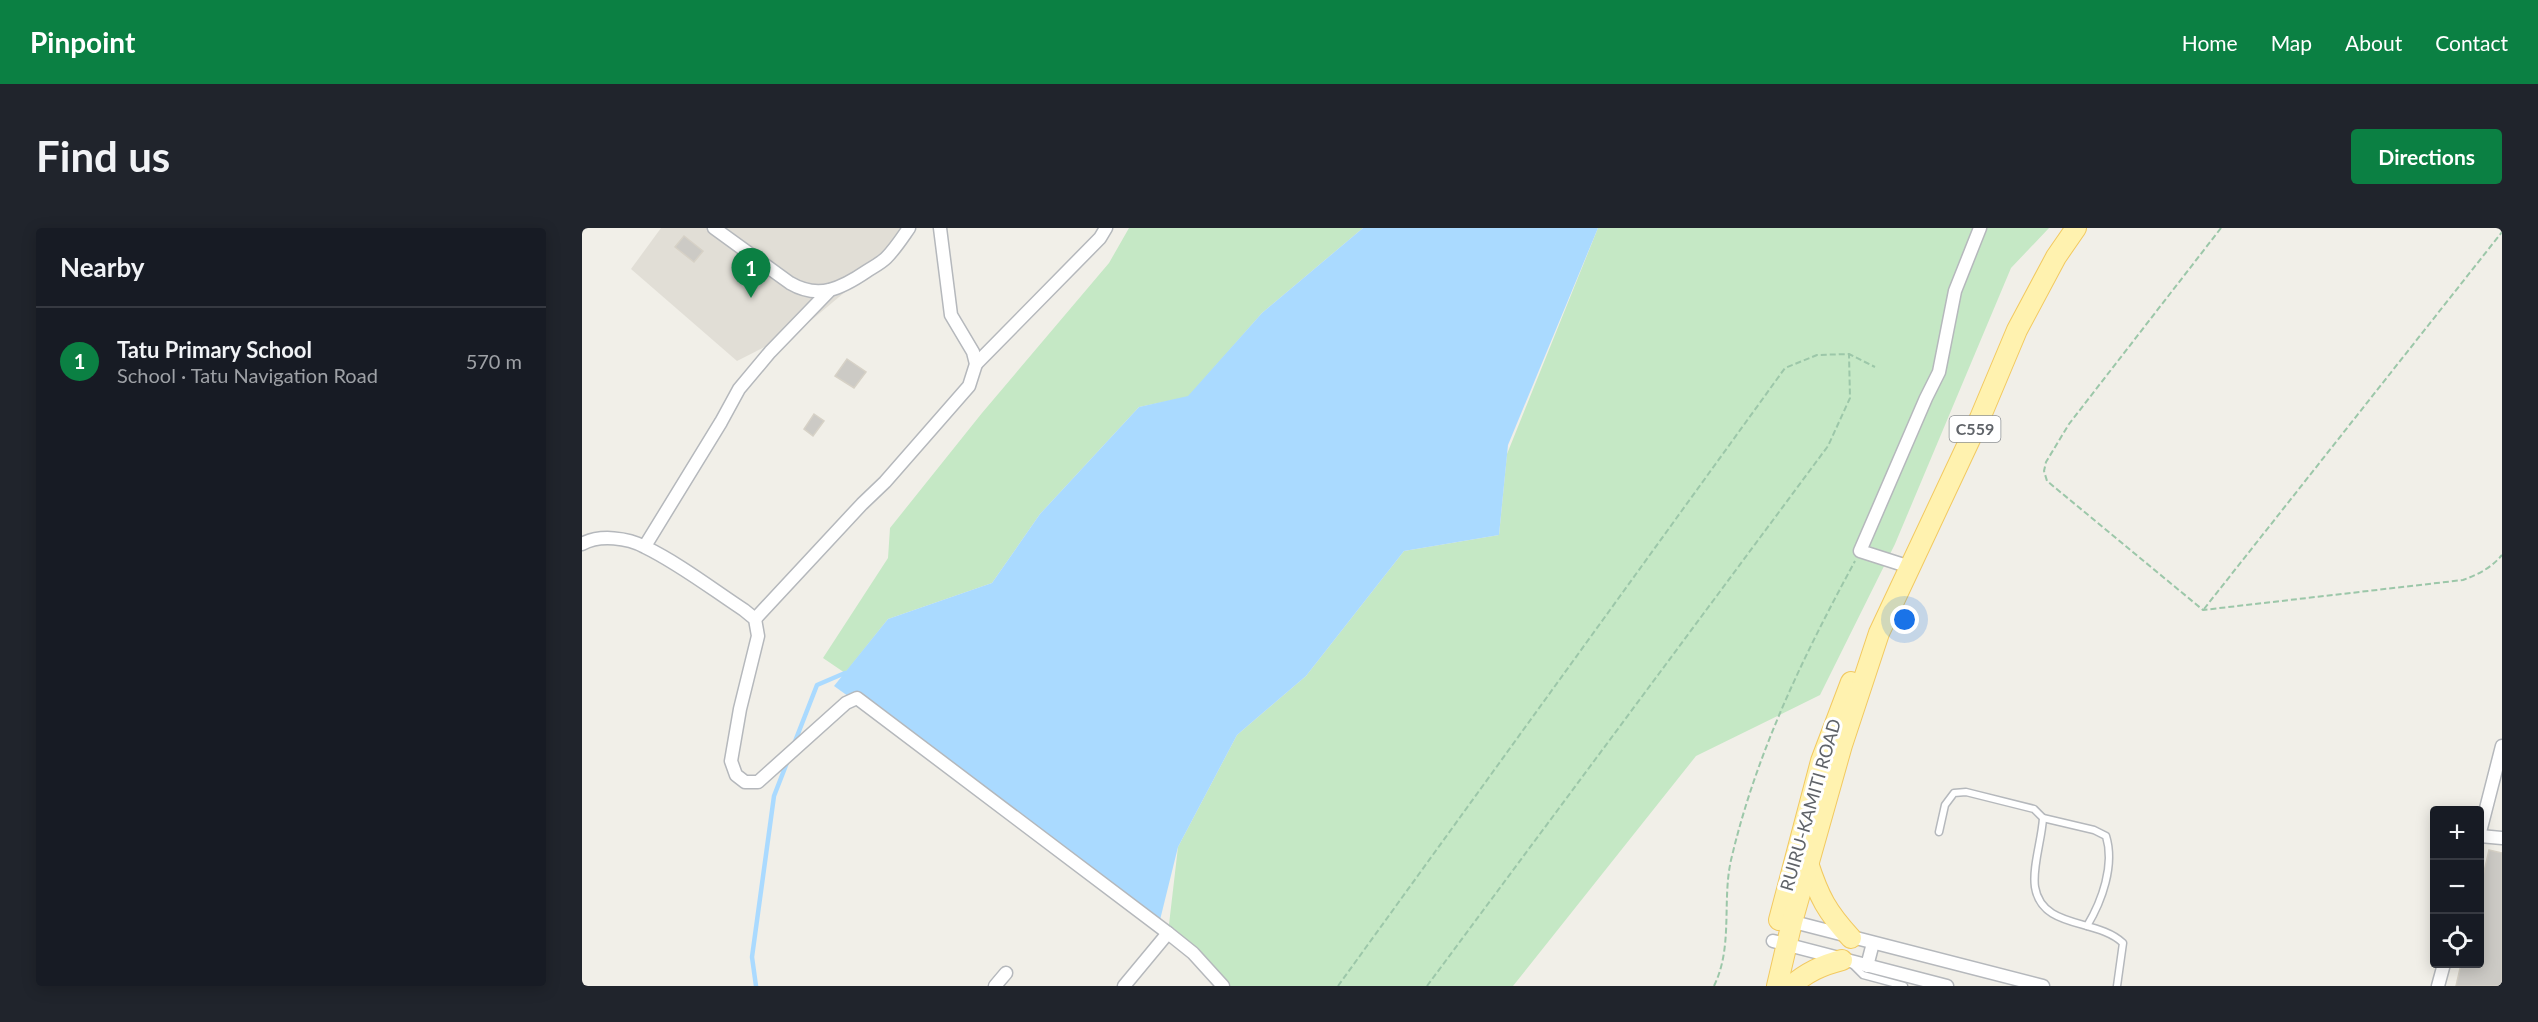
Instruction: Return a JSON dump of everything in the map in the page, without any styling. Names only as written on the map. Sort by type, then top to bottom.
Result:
[{"type":"main road","name":"RUIRU-KAMITI ROAD","points":[[1764,986],[1786,920],[1818,771],[1852,678],[1879,633],[1980,418],[2017,330],[2056,257],[2076,228]]},
{"type":"main road","name":"RUIRU-KAMITI ROAD","points":[[1786,920],[1808,863],[1842,745],[1879,633]]},
{"type":"main road","points":[[1808,863],[1819,896],[1832,917],[1851,938]]},
{"type":"main road","name":"RUIRU-KAMITI ROAD","points":[[1778,986],[1780,943]]},
{"type":"main road","points":[[1791,986],[1819,966],[1847,961]]},
{"type":"street","points":[[714,228],[802,290],[830,290],[850,282],[886,258],[909,228]]},
{"type":"street","points":[[940,228],[951,315],[973,352],[976,364]]},
{"type":"street","points":[[755,619],[885,482],[969,386],[976,364],[1100,238],[1106,228]]},
{"type":"street","points":[[1910,567],[1860,551],[1939,372],[1955,291],[1980,228]]},
{"type":"street","points":[[645,546],[739,389],[770,352],[830,290]]},
{"type":"street","points":[[582,544],[597,539],[622,539],[645,546],[755,619],[758,636],[740,709],[731,761],[736,775],[745,782],[758,782],[846,703],[857,698],[1168,933],[1193,953],[1223,986]]},
{"type":"street","points":[[2484,818],[2502,746]]},
{"type":"street","points":[[2484,835],[2502,838]]},
{"type":"street","points":[[1786,920],[2043,986]]},
{"type":"street","points":[[1124,986],[1168,933]]},
{"type":"street","points":[[1780,943],[1947,986]]},
{"type":"street","points":[[1867,966],[1873,944]]},
{"type":"street","points":[[2438,986],[2443,968]]},
{"type":"street","points":[[995,986],[1006,973]]},
{"type":"lane","points":[[1939,832],[1945,805],[1954,793],[1966,792],[2034,809],[2043,818],[2094,830],[2106,836],[2109,863],[2096,911],[2087,926]]},
{"type":"lane","points":[[2043,818],[2034,886],[2041,904],[2048,913],[2114,934],[2123,943],[2117,986]]},
{"type":"lane","points":[[1847,961],[1863,975],[1904,986]]},
{"type":"path","points":[[2221,228],[2069,424],[2046,462],[2044,471],[2047,481],[2203,610],[2463,580],[2479,574],[2493,565],[2502,555]]},
{"type":"path","points":[[2203,610],[2502,232]]},
{"type":"path","points":[[1338,986],[1785,368],[1816,355],[1849,354],[1875,367]]},
{"type":"path","points":[[1426,986],[1828,446],[1850,398],[1849,354]]},
{"type":"path","points":[[1714,986],[1719,975],[1727,935],[1731,858],[1765,747],[1809,646],[1860,551]]},
{"type":"shaded area","points":[[661,228],[915,228],[906,241],[802,328],[737,361],[631,269]]},
{"type":"green space","points":[[1129,228],[1363,228],[1262,313],[1188,397],[1139,407],[1040,514],[992,583],[888,619],[845,673],[823,658],[888,558],[890,528],[982,413],[1109,263]]},
{"type":"green space","points":[[1598,228],[2049,228],[2011,268],[1895,544],[1820,695],[1696,756],[1513,986],[1224,986],[1168,933],[1178,847],[1237,735],[1306,676],[1404,551],[1499,535],[1507,454]]},
{"type":"water","points":[[1363,228],[1598,228],[1508,445],[1499,535],[1404,551],[1306,676],[1237,735],[1178,847],[1160,920],[834,686],[888,619],[992,583],[1040,514],[1139,407],[1188,396],[1262,313]]},
{"type":"building","points":[[684,236],[703,251],[694,262],[675,247]]},
{"type":"building","points":[[847,359],[866,372],[854,388],[835,376]]},
{"type":"building","points":[[814,414],[824,421],[813,436],[804,429]]},
{"type":"building","points":[[2489,850],[2502,853],[2502,986],[2456,986],[2460,968],[2484,968],[2484,872]]},
{"type":"waterway","points":[[794,744],[817,685],[845,673]]},
{"type":"waterway","points":[[756,986],[752,957],[774,796],[788,760]]},
{"type":"place","name":"Tatu Primary School","points":[[751,298]]}]
